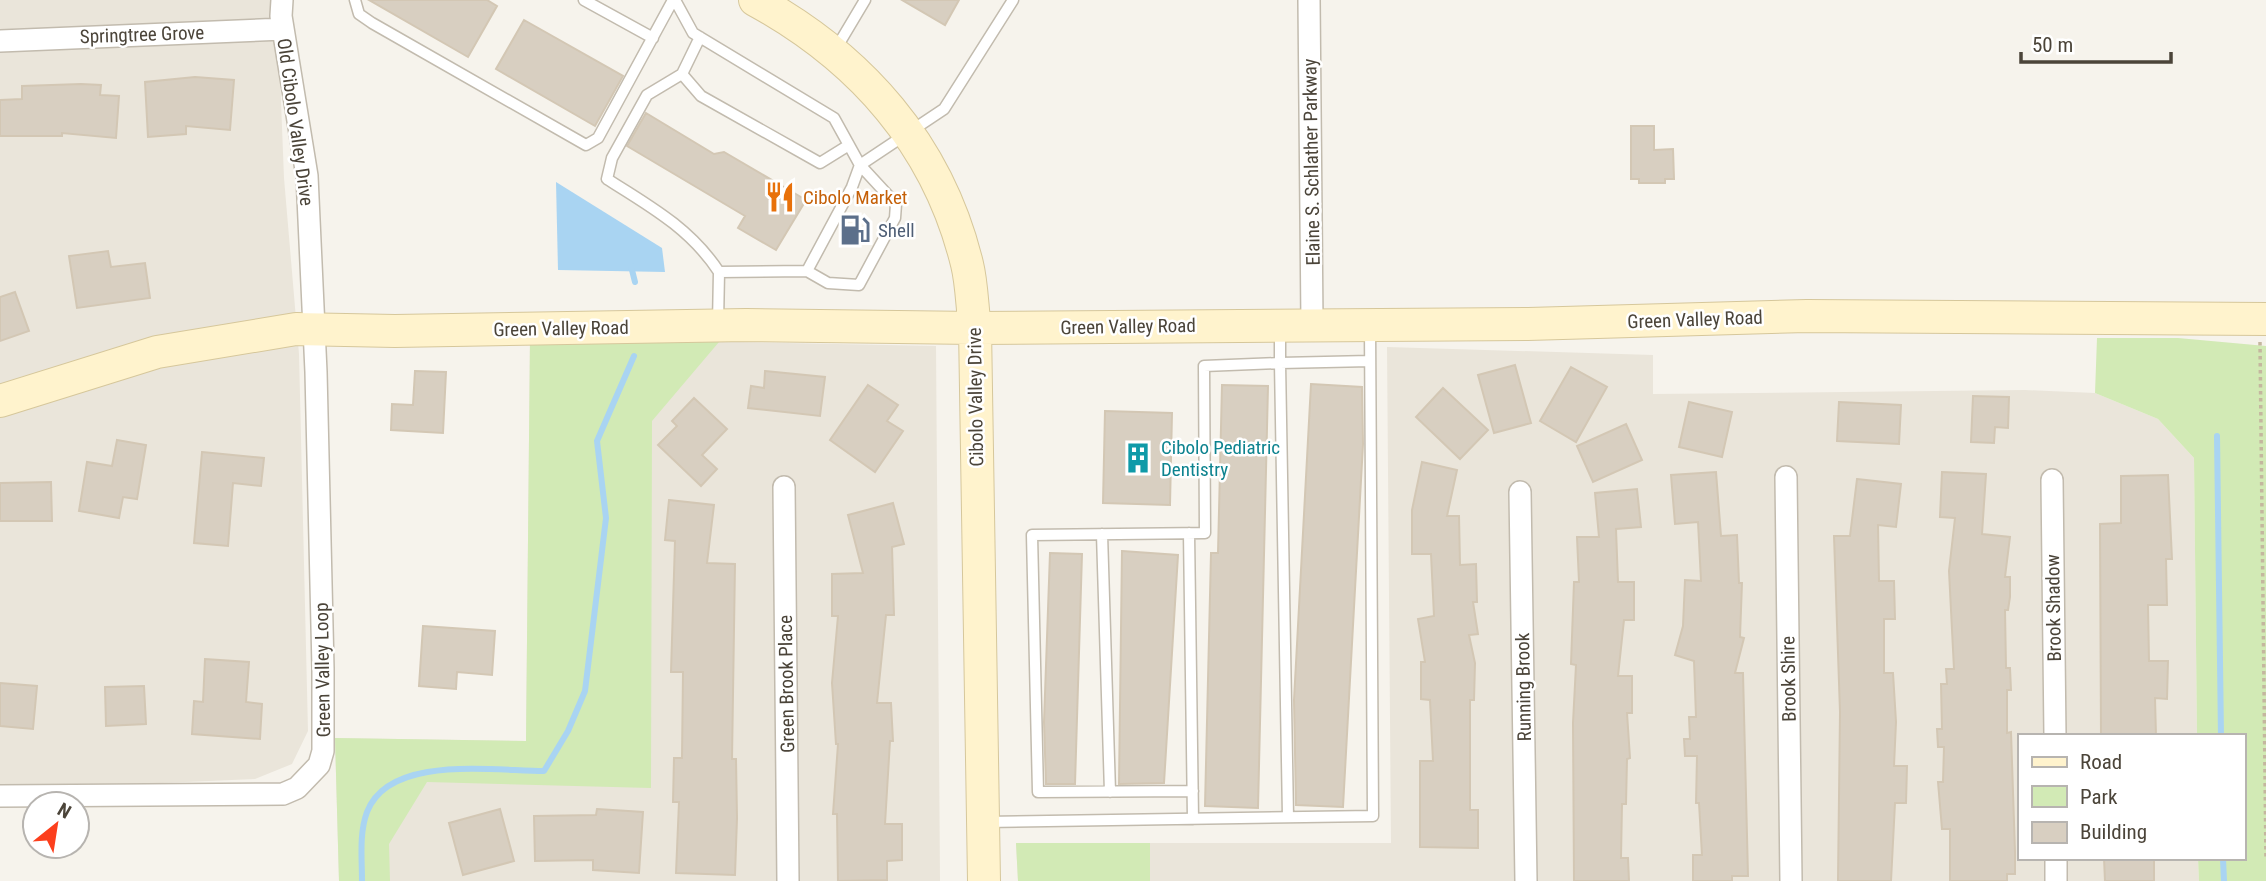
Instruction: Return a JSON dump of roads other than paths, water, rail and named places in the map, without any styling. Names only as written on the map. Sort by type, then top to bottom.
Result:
[{"type":"street","name":"Old Cibolo Valley Drive","points":[[282,0],[283,29],[307,176],[312,329]]},
{"type":"street","name":"Elaine S. Schlather Parkway","points":[[1309,0],[1312,323]]},
{"type":"street","name":"Cibolo Valley Drive","points":[[772,4],[869,83],[909,131],[926,156],[946,200],[968,265],[975,328],[984,881]]},
{"type":"street","name":"Springtree Grove","points":[[0,41],[283,29]]},
{"type":"street","name":"Green Valley Road","points":[[0,401],[157,352],[312,329],[395,331],[718,326],[975,328],[1312,323],[1528,324],[1807,316],[2263,319]]},
{"type":"street","name":"Green Valley Loop","points":[[0,796],[283,794],[297,788],[319,765],[323,751],[323,668],[316,372],[312,329]]},
{"type":"street","name":"Brook Shire","points":[[1786,477],[1791,881]]},
{"type":"street","name":"Brook Shadow","points":[[2052,480],[2055,734]]},
{"type":"street","name":"Green Brook Place","points":[[785,487],[788,881]]},
{"type":"street","name":"Running Brook","points":[[1520,492],[1526,881]]},
{"type":"street","points":[[2056,860],[2056,881]]},
{"type":"lane","points":[[355,0],[359,14],[372,23],[586,145],[598,138],[674,0],[694,33],[834,118],[860,166],[897,204],[895,218],[859,285],[828,283],[807,271],[719,272]]},
{"type":"lane","points":[[584,0],[653,38]]},
{"type":"lane","points":[[834,52],[865,0]]},
{"type":"lane","points":[[807,271],[860,166],[944,109],[956,94],[1013,0]]},
{"type":"lane","points":[[700,37],[682,74],[647,95],[612,158],[607,179],[662,213],[702,246],[719,272],[718,326]]},
{"type":"lane","points":[[682,74],[701,96],[820,163],[849,145]]},
{"type":"lane","points":[[1280,324],[1288,817]]},
{"type":"lane","points":[[983,822],[1373,816],[1370,324]]},
{"type":"lane","points":[[1193,791],[1038,792],[1032,535],[1205,533],[1204,366],[1370,361]]},
{"type":"lane","points":[[1189,533],[1193,819]]},
{"type":"lane","points":[[1102,534],[1110,792]]},
{"type":"water","points":[[556,182],[662,248],[665,272],[558,270]]},
{"type":"waterway","points":[[631,266],[635,282]]},
{"type":"waterway","points":[[362,881],[363,829],[367,812],[379,794],[397,781],[445,770],[544,771],[568,731],[585,691],[606,518],[597,441],[634,356]]},
{"type":"waterway","points":[[2217,436],[2221,734]]},
{"type":"waterway","points":[[2223,860],[2224,881]]},
{"type":"place","name":"Cibolo Market","points":[[780,197]]},
{"type":"place","name":"Shell","points":[[855,230]]},
{"type":"place","name":"Cibolo Pediatric Dentistry","points":[[1138,458]]}]
